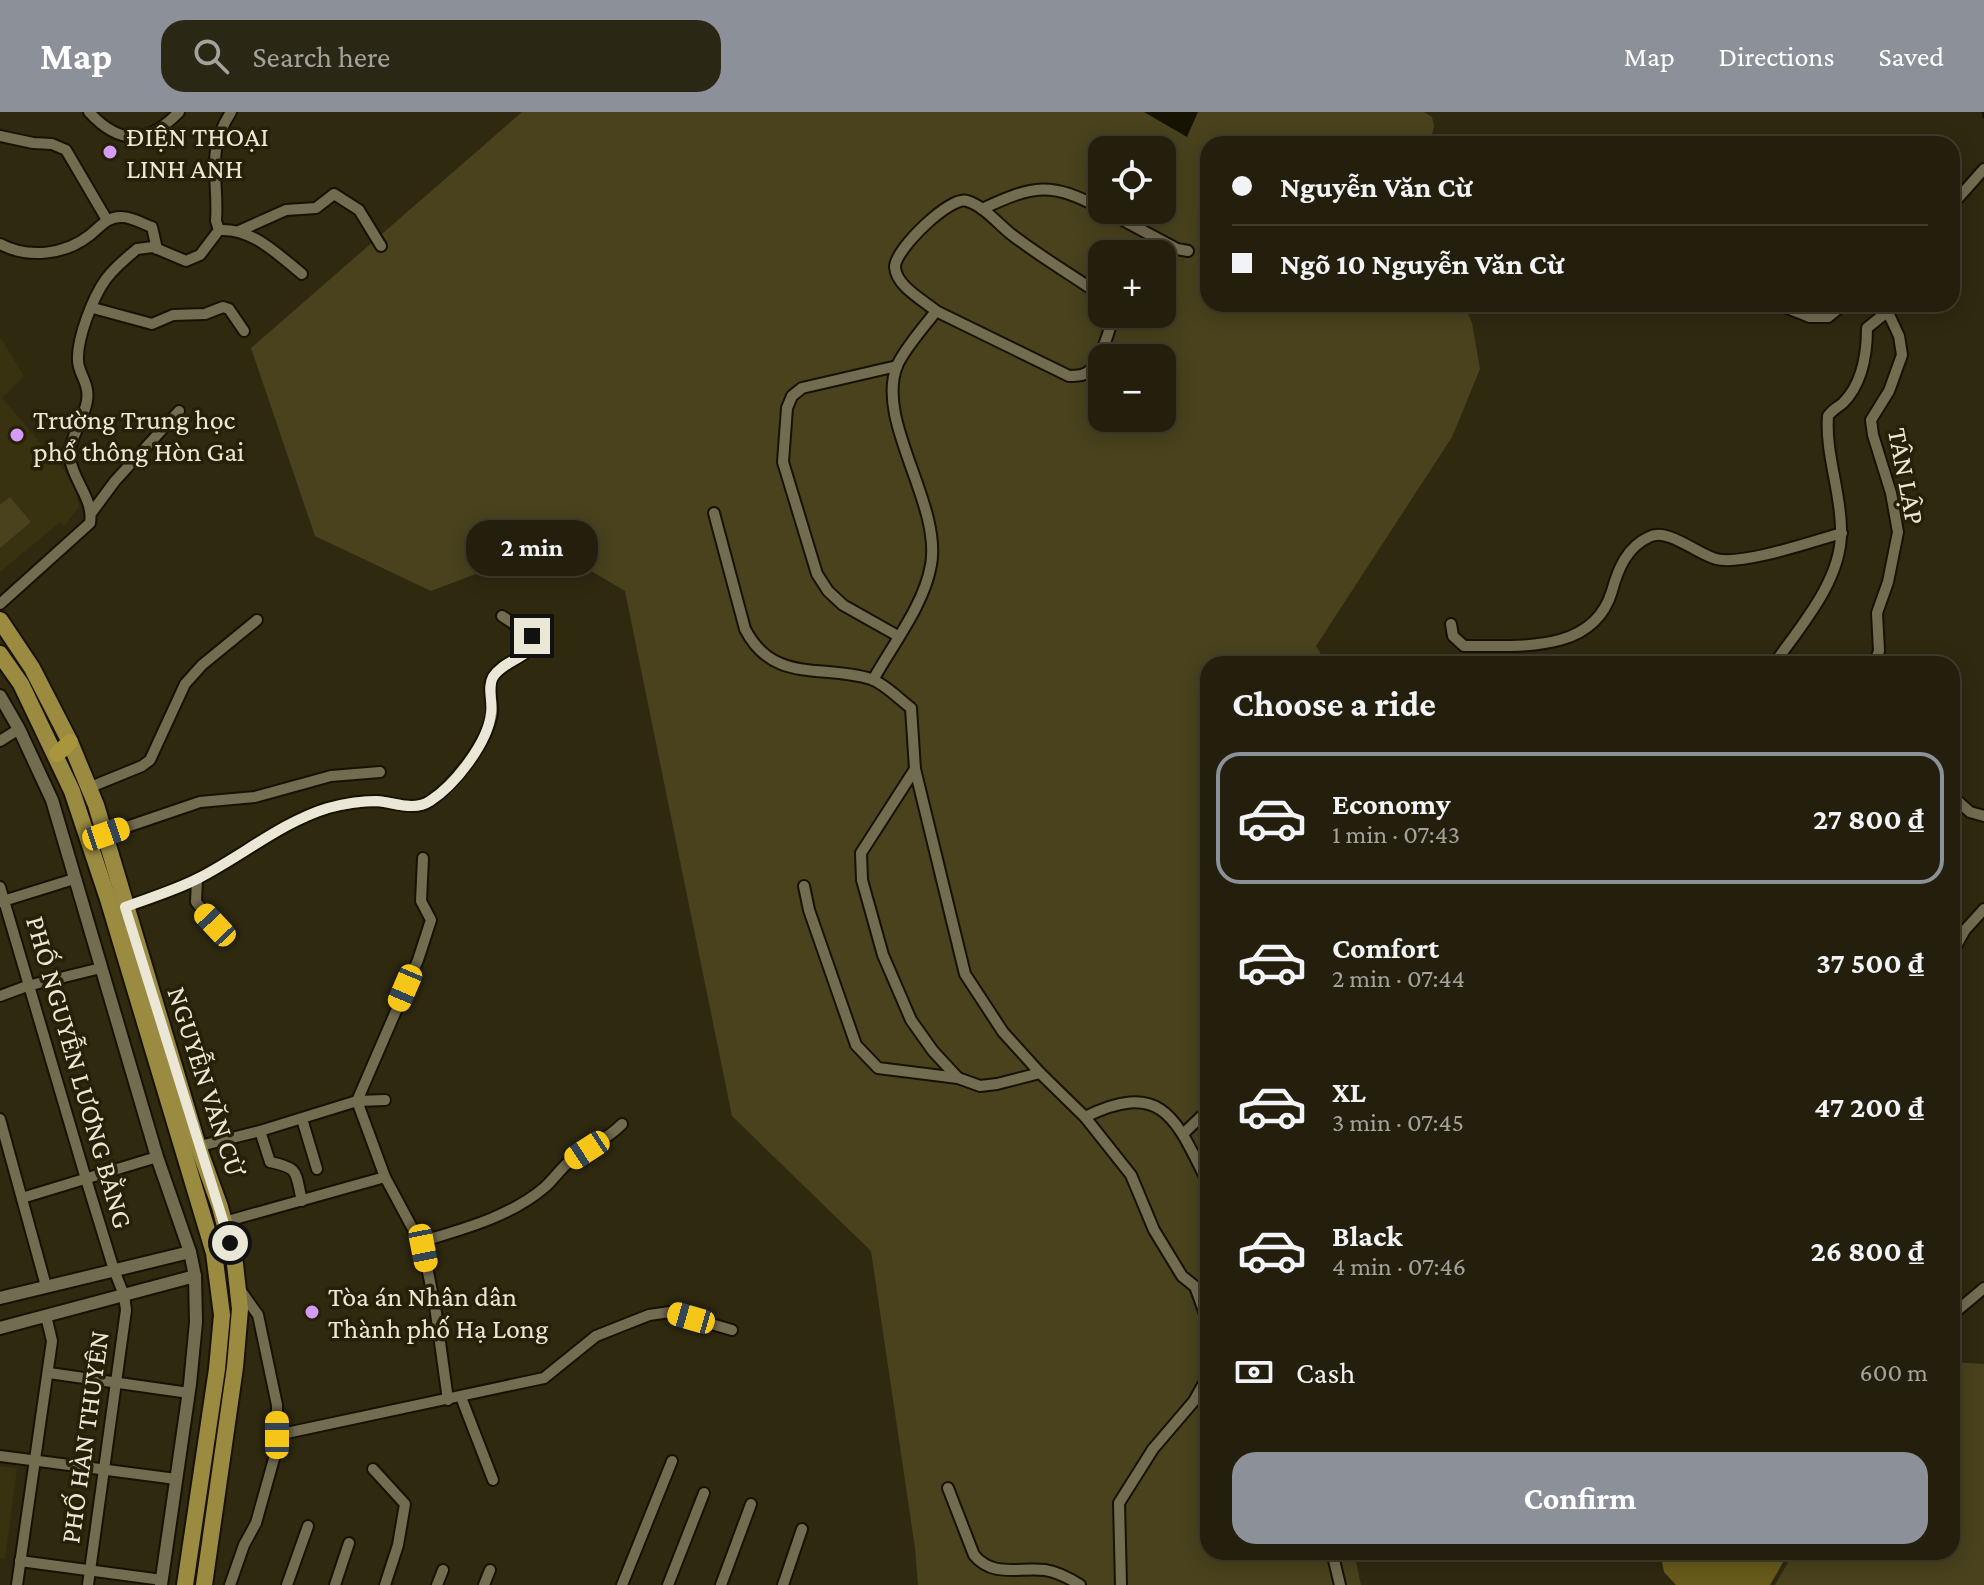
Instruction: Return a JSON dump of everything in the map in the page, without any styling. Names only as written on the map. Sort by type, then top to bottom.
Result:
[{"type":"highway","points":[[57,754],[70,742]]},
{"type":"main road","name":"NGUYỄN VĂN CỪ","points":[[0,620],[32,668],[70,742],[106,834],[190,1149],[214,1253],[222,1315],[185,1585]]},
{"type":"main road","name":"NGUYỄN VĂN CỪ","points":[[0,654],[21,684],[72,791],[190,1149],[224,1222],[235,1264],[240,1309],[235,1367],[204,1585]]},
{"type":"street","points":[[89,112],[101,125],[119,136],[142,137],[163,129],[179,112]]},
{"type":"street","points":[[219,230],[216,221],[215,155],[218,131],[231,112]]},
{"type":"street","points":[[0,136],[52,144],[66,150],[107,220]]},
{"type":"street","points":[[1960,196],[1984,169]]},
{"type":"street","points":[[982,209],[1022,191],[1040,189],[1068,193],[1088,202]]},
{"type":"street","points":[[239,231],[286,210],[316,208],[334,194],[359,210],[381,246]]},
{"type":"street","points":[[1088,286],[968,201],[954,202],[905,243],[895,269],[900,279],[936,311],[1069,376],[1080,376],[1090,371],[1096,363],[1108,328]]},
{"type":"street","points":[[0,244],[25,254],[53,251],[87,237],[107,220],[121,216],[152,227],[157,249]]},
{"type":"street","points":[[1131,224],[1177,249],[1188,251]]},
{"type":"street","points":[[219,230],[239,231],[261,242],[302,274]]},
{"type":"street","points":[[92,512],[69,457],[72,440],[83,421],[88,397],[87,383],[77,363],[81,333],[105,280],[137,249],[157,249],[186,261],[200,255],[219,230]]},
{"type":"street","points":[[93,308],[152,324],[173,315],[205,314],[223,307],[229,309],[244,331]]},
{"type":"street","points":[[873,680],[926,584],[932,551],[927,517],[895,409],[894,385],[897,366],[936,311]]},
{"type":"street","points":[[1797,312],[1810,317],[1828,317],[1834,312]]},
{"type":"street","points":[[1779,656],[1820,596],[1837,555],[1842,533],[1828,416],[1845,399],[1863,369],[1867,356],[1867,328],[1881,312]]},
{"type":"street","name":"TÂN LẬP","points":[[1877,656],[1877,613],[1888,582],[1898,532],[1871,420],[1889,391],[1902,355],[1899,336],[1887,312]]},
{"type":"street","points":[[897,366],[802,388],[792,396],[787,408],[783,462],[817,574],[828,591],[843,605],[898,636]]},
{"type":"street","points":[[0,604],[84,530],[90,523],[92,512],[115,481],[179,411]]},
{"type":"street","points":[[714,513],[745,629],[753,645],[780,665],[873,680],[911,708],[915,769],[965,974],[1003,1032],[1085,1117],[1131,1175],[1154,1230],[1182,1276],[1200,1291]]},
{"type":"street","points":[[1451,624],[1453,636],[1464,646],[1553,643],[1589,627],[1597,620],[1611,595],[1620,565],[1630,552],[1652,535],[1664,534],[1706,556],[1729,561],[1842,533]]},
{"type":"street","points":[[125,907],[197,879],[289,826],[326,809],[362,801],[419,805],[445,790],[459,774],[489,726],[492,678],[534,645],[532,636],[502,616]]},
{"type":"street","points":[[88,788],[150,760],[185,684],[202,665],[257,620]]},
{"type":"street","points":[[0,696],[52,800],[195,1276],[196,1322],[189,1393],[161,1582],[20,1561]]},
{"type":"street","points":[[0,741],[19,729]]},
{"type":"street","points":[[915,769],[861,853],[862,880],[883,955],[911,1020],[933,1051],[958,1078]]},
{"type":"street","points":[[106,834],[200,802],[255,797],[331,776],[380,772]]},
{"type":"street","points":[[1960,803],[1970,812],[1984,816]]},
{"type":"street","points":[[423,858],[421,901],[431,920],[418,960],[357,1101],[385,1177],[423,1248],[435,1306],[448,1400]]},
{"type":"street","points":[[2,901],[74,879]]},
{"type":"street","points":[[197,879],[196,902],[215,925]]},
{"type":"street","points":[[804,886],[809,910],[856,1045],[878,1068],[958,1078],[980,1086],[1040,1073]]},
{"type":"street","name":"PHỐ NGUYỄN LƯƠNG BẰNG","points":[[0,887],[86,1179],[124,1295]]},
{"type":"street","points":[[1960,939],[1984,909]]},
{"type":"street","points":[[0,996],[30,985],[101,968]]},
{"type":"street","points":[[190,1149],[357,1101],[385,1100]]},
{"type":"street","points":[[1085,1117],[1106,1107],[1145,1103],[1163,1110],[1184,1133],[1200,1166]]},
{"type":"street","points":[[1184,1133],[1200,1118]]},
{"type":"street","points":[[0,1119],[46,1286]]},
{"type":"street","points":[[302,1119],[317,1169]]},
{"type":"street","points":[[420,1242],[508,1211],[544,1188],[571,1160],[600,1143],[622,1124]]},
{"type":"street","points":[[260,1131],[270,1162],[286,1165],[294,1171],[302,1201]]},
{"type":"street","points":[[22,1198],[157,1157]]},
{"type":"street","points":[[224,1222],[385,1177]]},
{"type":"street","points":[[0,1298],[190,1252]]},
{"type":"street","points":[[0,1328],[195,1276]]},
{"type":"street","points":[[230,1585],[244,1545],[256,1523],[277,1448],[277,1405],[258,1315],[237,1287]]},
{"type":"street","points":[[1195,1287],[1200,1300]]},
{"type":"street","points":[[1960,1308],[1984,1288]]},
{"type":"street","name":"PHỐ HÀN THUYÊN","points":[[88,1585],[126,1310],[124,1295]]},
{"type":"street","points":[[277,1435],[544,1378],[596,1336],[649,1315],[670,1312],[732,1330]]},
{"type":"street","points":[[17,1585],[49,1373],[52,1341],[46,1316]]},
{"type":"street","points":[[49,1373],[189,1393]]},
{"type":"street","points":[[1121,1585],[1119,1503],[1153,1449],[1200,1390]]},
{"type":"street","points":[[461,1397],[493,1480]]},
{"type":"street","points":[[0,1456],[176,1479]]},
{"type":"street","points":[[622,1585],[672,1461]]},
{"type":"street","points":[[373,1469],[405,1504],[398,1545],[385,1585]]},
{"type":"street","points":[[948,1488],[974,1555],[981,1564],[1000,1570],[1046,1570],[1080,1585]]},
{"type":"street","points":[[668,1585],[704,1493]]},
{"type":"street","points":[[721,1585],[751,1504]]},
{"type":"street","points":[[287,1585],[308,1526]]},
{"type":"street","points":[[783,1585],[802,1529]]},
{"type":"street","points":[[335,1585],[349,1543]]},
{"type":"street","points":[[1334,1560],[1340,1585]]},
{"type":"street","points":[[437,1585],[443,1570]]},
{"type":"street","points":[[484,1585],[490,1570]]},
{"type":"shaded area","points":[[522,112],[1424,112],[1432,117],[1432,136],[1200,136],[1200,312],[1467,312],[1480,369],[1452,437],[1316,646],[1322,656],[1200,656],[1200,1560],[1356,1560],[1361,1585],[918,1585],[871,1251],[732,1116],[625,591],[549,546],[431,591],[315,536],[251,348]]},
{"type":"shaded area","points":[[1144,112],[1198,112],[1187,137]]},
{"type":"shaded area","name":"Trường Trung học phổ thông Hòn Gai","points":[[0,337],[24,376],[2,398],[65,472],[76,491],[79,507],[64,526],[60,522],[0,572]]},
{"type":"shaded area","points":[[10,497],[31,522],[0,548],[0,505]]},
{"type":"shaded area","points":[[1960,1362],[1984,1364],[1984,1585],[1775,1585],[1789,1560],[1960,1560]]},
{"type":"shaded area","points":[[0,1466],[17,1468],[5,1559],[0,1558]]},
{"type":"shaded area","points":[[1662,1560],[1784,1560],[1770,1585],[1676,1585],[1664,1572]]},
{"type":"waterway","points":[[1983,112],[1984,117]]},
{"type":"place","name":"ĐIỆN THOẠI LINH ANH","points":[[110,152]]},
{"type":"place","name":"Trường Trung học phổ thông Hòn Gai","points":[[17,435]]},
{"type":"place","name":"Tòa án Nhân dân Thành phố Hạ Long","points":[[312,1312]]},
{"type":"route","points":[[230,1243],[125,907],[197,879],[289,826],[326,809],[362,801],[411,806],[427,803],[453,783],[484,736],[491,716],[492,678],[531,649],[535,642],[532,636]]}]
